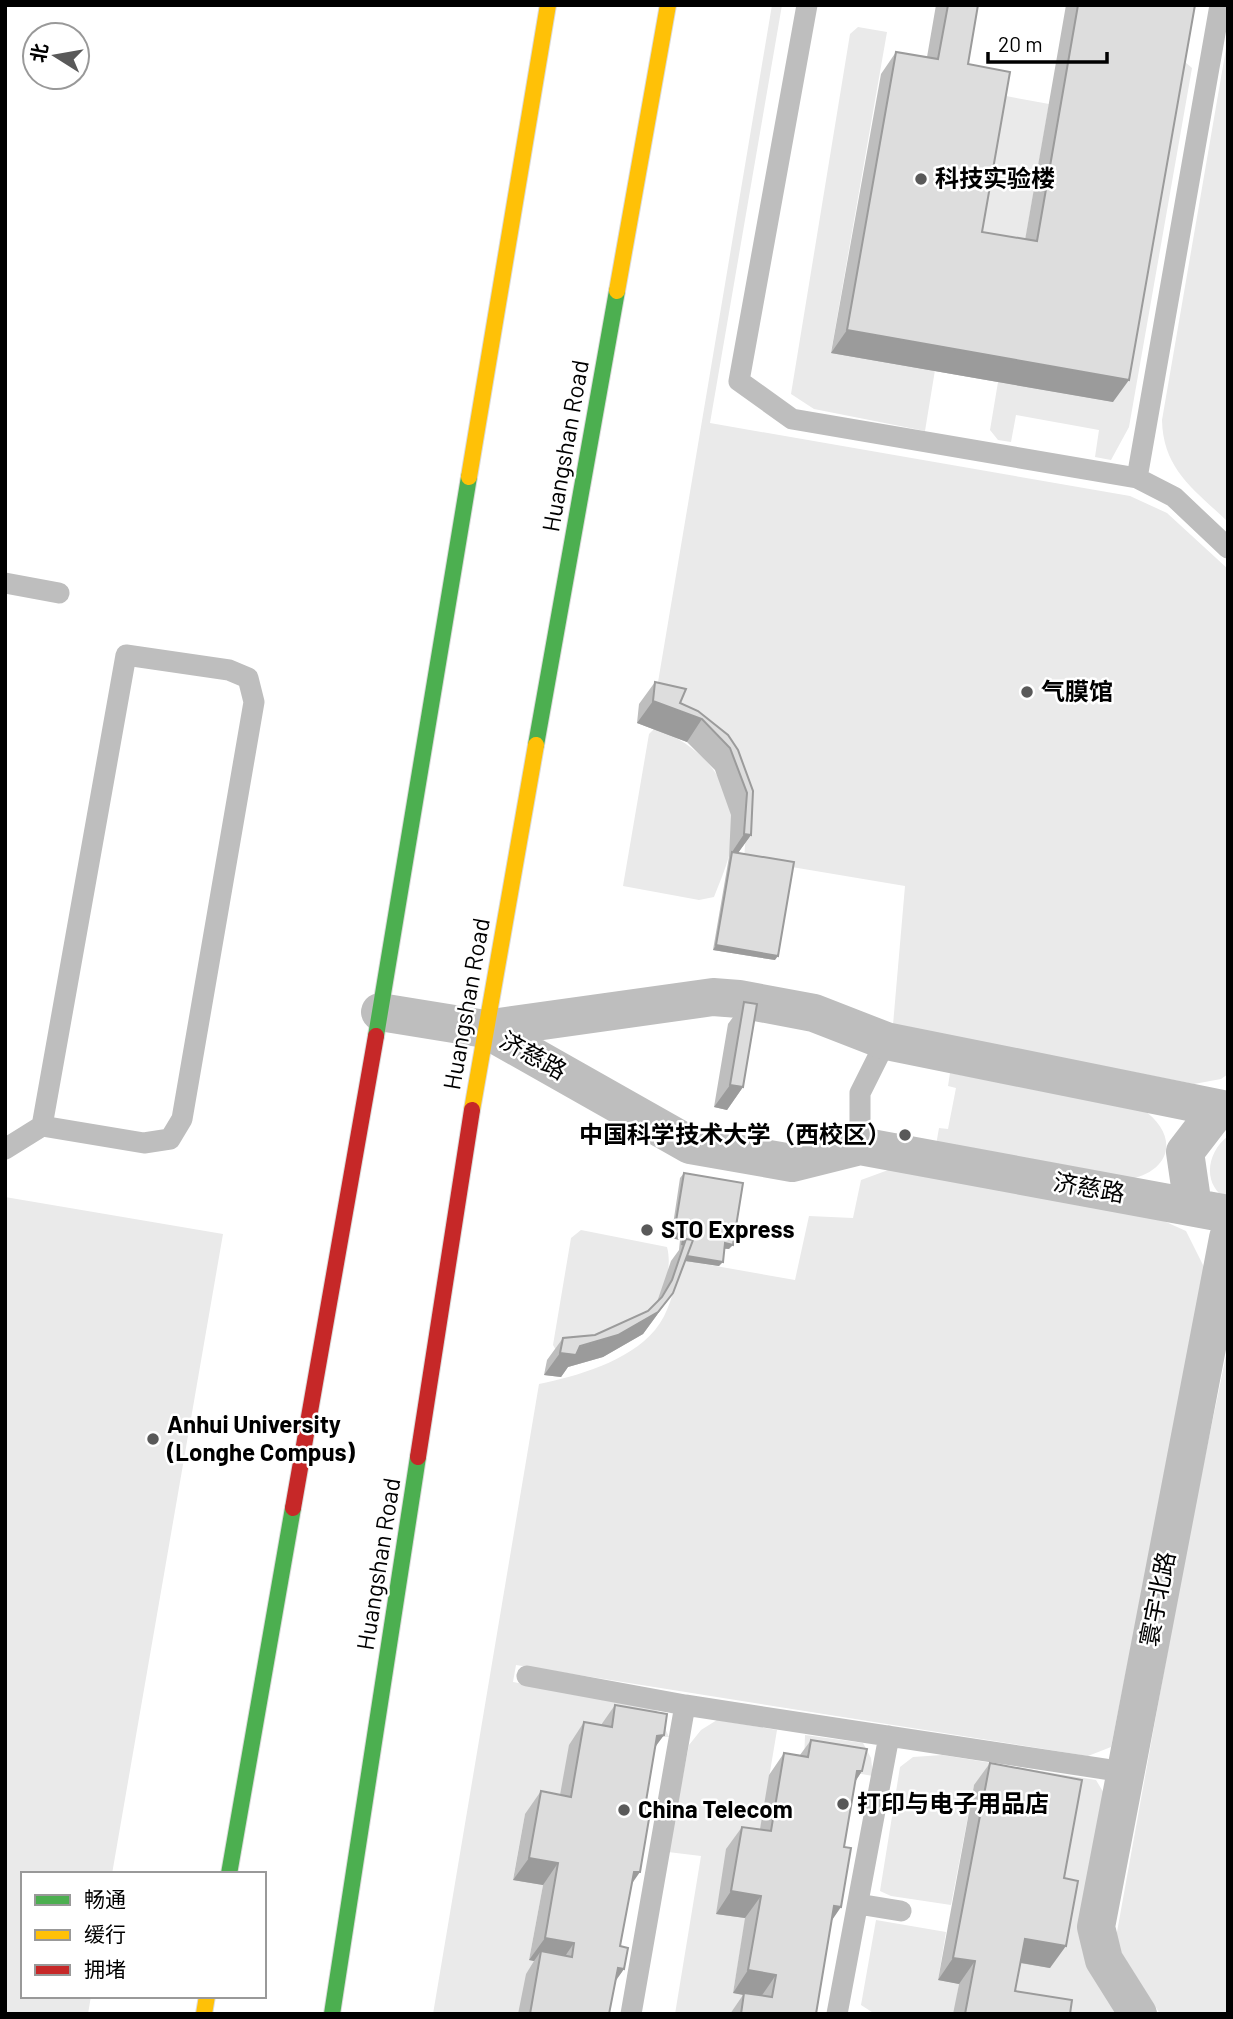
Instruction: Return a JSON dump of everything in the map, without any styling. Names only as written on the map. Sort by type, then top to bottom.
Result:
[{"type":"main road","points":[[229,1872],[380,1012],[548,5]]},
{"type":"main road","name":"Huangshan Road","points":[[332,2014],[485,1029],[667,5]]},
{"type":"street","name":"济慈路","points":[[485,1029],[713,997],[739,999],[814,1013],[886,1041],[1223,1110]]},
{"type":"street","points":[[380,1012],[485,1029]]},
{"type":"street","name":"济慈路","points":[[485,1029],[690,1145],[714,1151],[778,1158],[792,1164],[860,1146],[1210,1211]]},
{"type":"street","points":[[1210,1211],[1185,1152],[1223,1110]]},
{"type":"street","name":"寰宇北路","points":[[1138,2014],[1104,1960],[1097,1927],[1228,1238]]},
{"type":"lane","points":[[807,5],[739,381],[792,419],[1137,478],[1174,497],[1228,548]]},
{"type":"lane","points":[[1137,478],[1220,5]]},
{"type":"lane","points":[[5,583],[59,593]]},
{"type":"lane","points":[[5,1149],[42,1126],[144,1143],[170,1139],[182,1119],[254,702],[248,678],[229,670],[126,655],[42,1126]]},
{"type":"lane","points":[[860,1146],[860,1093],[886,1041]]},
{"type":"lane","points":[[527,1676],[685,1705],[1125,1772]]},
{"type":"lane","points":[[631,2014],[685,1705]]},
{"type":"lane","points":[[837,2014],[889,1736]]},
{"type":"lane","points":[[858,1904],[901,1911]]},
{"type":"shaded area","points":[[772,5],[782,5],[710,423],[1130,496],[1167,513],[1228,569],[1228,1074],[1221,1079],[1194,1084],[893,1025],[905,886],[744,859],[747,819],[734,782],[655,700]]},
{"type":"shaded area","points":[[858,27],[887,32],[831,352],[935,370],[925,431],[814,409],[791,394],[850,34]]},
{"type":"shaded area","points":[[1228,37],[1228,522],[1193,489],[1175,466],[1168,453],[1162,420]]},
{"type":"shaded area","points":[[1174,60],[1185,62],[1192,68],[1129,427],[1111,460],[1095,457],[1099,430],[1016,415],[1011,442],[998,440],[990,430],[998,382],[1113,402]]},
{"type":"shaded area","points":[[995,94],[1049,104],[1021,264],[966,254]]},
{"type":"shaded area","points":[[655,728],[692,748],[707,762],[727,794],[732,813],[732,834],[729,856],[714,897],[699,900],[623,886],[649,734]]},
{"type":"shaded area","points":[[950,1073],[1141,1108],[1162,1130],[1166,1152],[1153,1170],[1125,1180],[936,1145],[939,1128],[948,1129],[956,1088],[948,1086]]},
{"type":"shaded area","points":[[1228,1136],[1228,1200],[1219,1194],[1214,1186],[1210,1168],[1215,1151]]},
{"type":"shaded area","points":[[891,1169],[1146,1213],[1186,1231],[1206,1271],[1111,1747],[1088,1756],[516,1665],[513,1682],[655,1707],[669,1737],[651,1737],[556,1819],[525,1814],[513,1879],[543,1885],[529,1960],[559,1965],[518,2014],[433,2014],[539,1384],[601,1366],[631,1351],[644,1341],[665,1314],[682,1260],[795,1280],[809,1216],[853,1218],[861,1180]]},
{"type":"shaded area","points":[[5,1197],[223,1234],[112,1872],[21,1872],[21,1998],[91,1998],[88,2014],[5,2014]]},
{"type":"shaded area","points":[[581,1230],[667,1247],[669,1265],[662,1295],[646,1319],[561,1359],[553,1345],[571,1238]]},
{"type":"shaded area","points":[[1228,1346],[1228,2014],[1160,2014],[1115,1943],[1187,1544]]},
{"type":"shaded area","points":[[717,1720],[777,1730],[733,1993],[760,1998],[758,2014],[675,2014],[701,1856],[668,1852],[689,1745],[701,1730]]},
{"type":"shaded area","points":[[805,1735],[863,1743],[871,1758],[873,1776],[804,1764]]},
{"type":"shaded area","points":[[942,1755],[1096,1780],[1105,1795],[1119,2014],[999,2014],[974,1785],[951,1905],[891,1896],[880,1891],[900,1767],[913,1757]]},
{"type":"shaded area","points":[[876,1920],[946,1932],[938,1980],[959,1984],[954,2014],[875,2014],[861,2005]]},
{"type":"building","name":"科技实验楼","points":[[948,5],[978,5],[968,64],[1010,72],[982,232],[1037,241],[1078,5],[1195,5],[1129,380],[847,330],[896,52],[938,59]]},
{"type":"building","points":[[655,682],[686,689],[680,703],[698,711],[728,735],[738,750],[753,791],[751,835],[744,834],[747,793],[730,748],[702,719],[653,701]]},
{"type":"building","points":[[732,852],[794,862],[778,956],[716,945]]},
{"type":"building","points":[[744,1002],[757,1004],[743,1087],[730,1085]]},
{"type":"building","points":[[684,1173],[743,1183],[733,1245],[725,1243],[723,1262],[687,1256],[693,1240],[686,1239],[682,1245],[684,1235],[674,1233]]},
{"type":"building","points":[[686,1239],[693,1240],[673,1293],[658,1312],[618,1335],[580,1346],[576,1355],[560,1353],[563,1338],[595,1335],[648,1311],[662,1297],[672,1280]]},
{"type":"building","points":[[615,1705],[667,1714],[664,1735],[657,1736],[644,1813],[650,1813],[640,1872],[634,1872],[620,1946],[628,1948],[624,1969],[618,1968],[609,2014],[530,2014],[541,1951],[572,1957],[574,1943],[545,1938],[558,1863],[529,1858],[541,1791],[571,1797],[584,1722],[612,1727]]},
{"type":"building","points":[[811,1740],[867,1749],[862,1771],[857,1771],[844,1847],[851,1848],[841,1907],[834,1906],[816,2014],[741,2014],[744,1993],[772,1997],[776,1975],[748,1970],[761,1896],[731,1891],[742,1827],[771,1831],[784,1753],[808,1757]]},
{"type":"building","points":[[990,1763],[1082,1780],[1064,1878],[1078,1881],[1066,1946],[1025,1939],[1015,1991],[1072,2000],[1070,2014],[965,2014],[975,1961],[953,1958]]},
{"type":"traffic: fast","points":[[536,745],[617,291]]},
{"type":"traffic: fast","points":[[376,1036],[469,477]]},
{"type":"traffic: fast","points":[[332,2014],[418,1457]]},
{"type":"traffic: fast","points":[[229,1872],[293,1508]]},
{"type":"traffic: slow","points":[[469,477],[548,5]]},
{"type":"traffic: slow","points":[[617,291],[668,5]]},
{"type":"traffic: slow","points":[[472,1110],[536,745]]},
{"type":"traffic: slow","points":[[204,2014],[207,1998]]},
{"type":"traffic: jam","points":[[293,1508],[376,1036]]},
{"type":"traffic: jam","points":[[418,1457],[472,1110]]},
{"type":"place","name":"科技实验楼","points":[[921,179]]},
{"type":"place","name":"气膜馆","points":[[1027,692]]},
{"type":"place","name":"中国科学技术大学（西校区）","points":[[905,1135]]},
{"type":"place","name":"STO Express","points":[[647,1230]]},
{"type":"place","name":"Anhui University (Longhe Compus)","points":[[153,1439]]},
{"type":"place","name":"打印与电子用品店","points":[[843,1804]]},
{"type":"place","name":"China Telecom","points":[[624,1810]]}]
